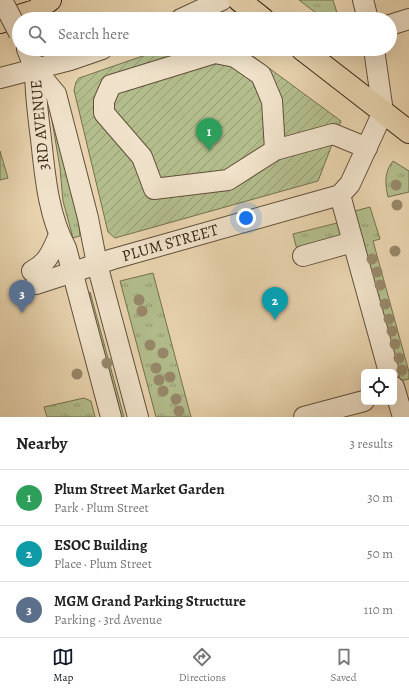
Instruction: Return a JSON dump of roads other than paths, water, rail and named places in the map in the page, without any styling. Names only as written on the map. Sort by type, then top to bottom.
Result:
[{"type":"main road","points":[[0,4],[25,0]]},
{"type":"main road","points":[[31,12],[50,0]]},
{"type":"main road","points":[[239,0],[254,12]]},
{"type":"main road","points":[[0,22],[12,18]]},
{"type":"main road","points":[[311,56],[409,132]]},
{"type":"street","points":[[2,0],[12,19]]},
{"type":"street","points":[[196,12],[222,0]]},
{"type":"street","points":[[363,0],[366,12]]},
{"type":"street","points":[[397,23],[409,19]]},
{"type":"street","points":[[30,56],[35,69]]},
{"type":"street","points":[[0,78],[79,56]]},
{"type":"street","points":[[205,56],[111,85],[104,101],[104,113],[142,157],[154,189],[228,180],[275,150],[333,134],[367,148]]},
{"type":"street","points":[[230,56],[235,57],[261,75],[272,101],[275,150]]},
{"type":"street","points":[[375,56],[383,112],[350,184],[340,195],[388,369]]},
{"type":"street","name":"3RD AVENUE","points":[[35,69],[35,98],[46,186],[59,236],[66,248],[111,417]]},
{"type":"street","name":"3RD AVENUE","points":[[35,69],[56,94],[88,218],[97,264],[138,417]]},
{"type":"street","name":"PLUM STREET","points":[[59,236],[49,257],[40,267],[34,278],[72,273],[97,264],[340,195]]},
{"type":"street","points":[[303,256],[353,242]]},
{"type":"street","points":[[398,390],[403,417]]},
{"type":"street","points":[[304,417],[361,402]]},
{"type":"place","name":"Plum Street Market Garden","points":[[209,151]]},
{"type":"place","name":"MGM Grand Parking Structure","points":[[22,313]]},
{"type":"place","name":"ESOC Building","points":[[275,320]]}]
